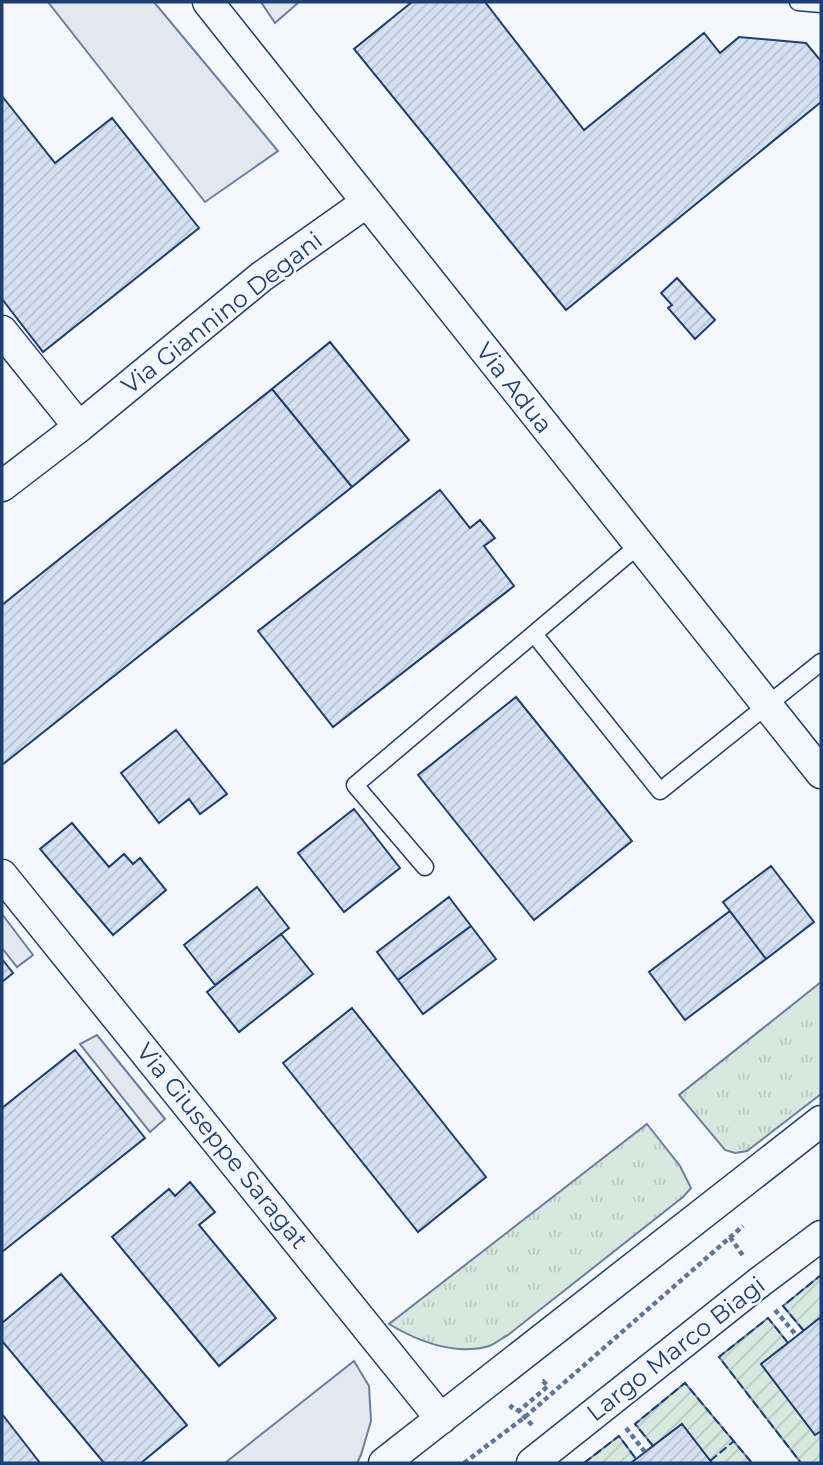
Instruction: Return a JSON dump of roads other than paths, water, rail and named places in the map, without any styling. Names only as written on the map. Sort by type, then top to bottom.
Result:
[{"type":"street","name":"Via Adua","points":[[208,2],[821,773]]},
{"type":"street","name":"Via Giannino Degani","points":[[2,486],[79,427],[261,277],[367,202]]},
{"type":"street","points":[[2,331],[79,427]]},
{"type":"street","name":"Via Giuseppe Saragat","points":[[2,874],[442,1419]]},
{"type":"street","points":[[384,1463],[821,1121]]},
{"type":"street","name":"Largo Marco Biagi","points":[[541,1456],[821,1236]]},
{"type":"lane","points":[[798,2],[821,4]]},
{"type":"lane","points":[[425,867],[355,785],[639,545]]},
{"type":"lane","points":[[534,634],[660,791],[821,662]]}]
